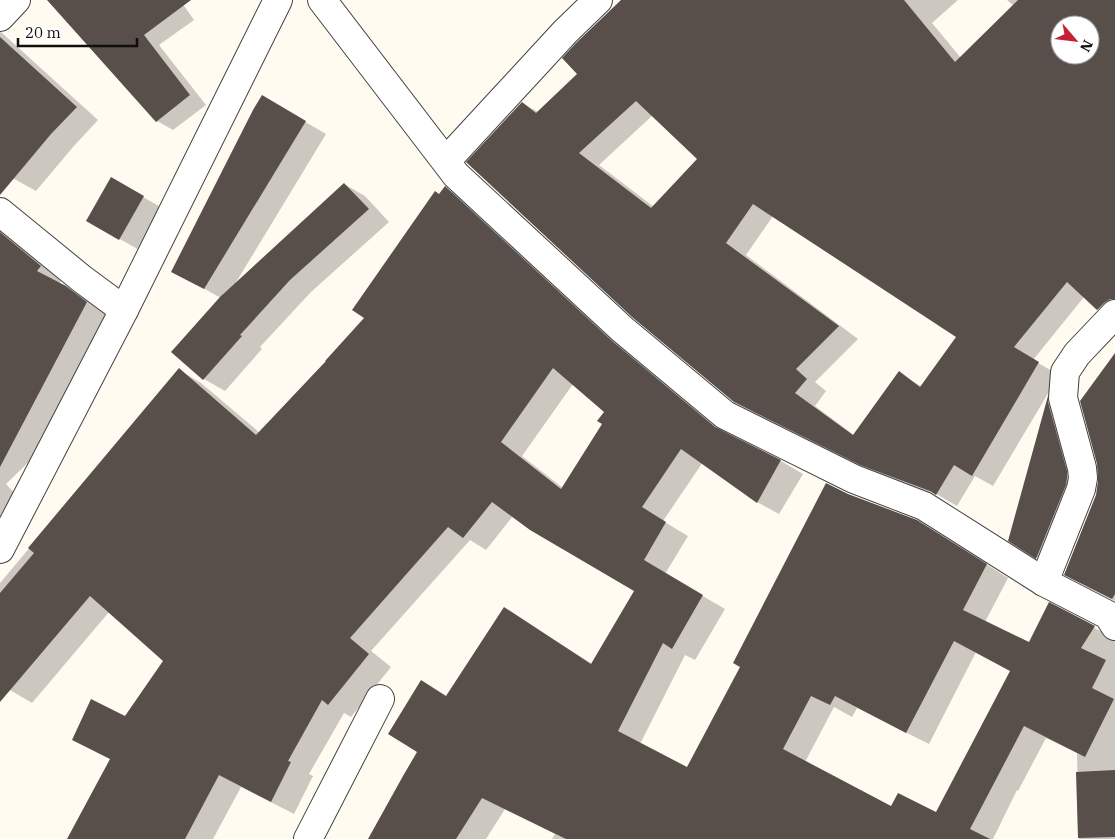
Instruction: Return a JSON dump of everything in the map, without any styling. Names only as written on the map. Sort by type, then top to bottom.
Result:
[{"type":"street","points":[[0,18],[16,0]]},
{"type":"street","points":[[0,549],[124,310],[278,0]]},
{"type":"street","points":[[322,0],[456,175],[622,329],[724,415],[854,478],[924,506],[1044,582],[1113,616]]},
{"type":"street","points":[[446,161],[565,32],[598,0]]},
{"type":"street","points":[[0,212],[82,279],[124,310]]},
{"type":"street","points":[[1044,582],[1081,489],[1083,478],[1063,398],[1066,372],[1077,354],[1115,314]]},
{"type":"street","points":[[308,839],[380,699]]},
{"type":"building","points":[[47,0],[191,0],[144,35],[190,95],[156,122]]},
{"type":"building","points":[[621,0],[904,0],[955,62],[1018,0],[1115,0],[1115,299],[1110,299],[1097,310],[1067,282],[1014,347],[1039,362],[972,476],[954,465],[936,495],[930,491],[860,465],[734,402],[632,317],[466,162],[522,102],[536,113],[577,74],[562,58]],"holes":[[[636,101],[697,159],[651,208],[579,153]],[[753,204],[956,337],[920,387],[899,371],[853,435],[795,393],[807,379],[796,369],[839,326],[726,243]]]},
{"type":"building","points":[[0,37],[77,107],[51,134],[0,195]]},
{"type":"building","points":[[262,95],[306,121],[204,289],[171,272]]},
{"type":"building","points":[[111,177],[144,196],[119,240],[86,221]]},
{"type":"building","points":[[344,183],[369,209],[290,280],[240,335],[242,336],[203,380],[171,352],[220,297]]},
{"type":"building","points":[[445,186],[611,340],[715,427],[781,460],[757,503],[681,449],[642,507],[666,522],[644,560],[703,595],[672,649],[663,643],[618,731],[687,767],[740,667],[733,663],[826,483],[848,494],[917,520],[987,564],[963,610],[1029,642],[1049,602],[1095,626],[1081,648],[1106,660],[1092,688],[1114,699],[1085,757],[1024,726],[970,829],[990,839],[566,839],[482,798],[456,839],[368,839],[417,752],[388,734],[421,680],[446,696],[504,607],[591,664],[634,591],[530,530],[492,502],[463,538],[448,527],[350,638],[369,654],[328,705],[322,700],[288,761],[291,762],[271,802],[219,775],[185,839],[67,839],[110,759],[72,740],[91,699],[125,716],[163,661],[90,596],[0,702],[0,593],[34,553],[28,548],[179,368],[256,435],[364,318],[352,310],[435,191],[439,194]],"holes":[[[553,368],[604,412],[597,421],[602,424],[561,489],[501,442]],[[954,641],[1010,671],[936,812],[898,793],[891,806],[783,749],[811,696],[830,705],[835,696],[906,733]]]},
{"type":"building","points":[[0,232],[41,266],[37,271],[66,286],[87,302],[0,467]]},
{"type":"building","points":[[1115,353],[1115,594],[1112,599],[1064,575],[1096,495],[1098,481],[1097,464],[1080,401]]},
{"type":"building","points":[[1048,396],[1067,477],[1066,485],[1036,559],[1008,541]]},
{"type":"building","points":[[1115,770],[1115,837],[1078,838],[1076,772]]}]
